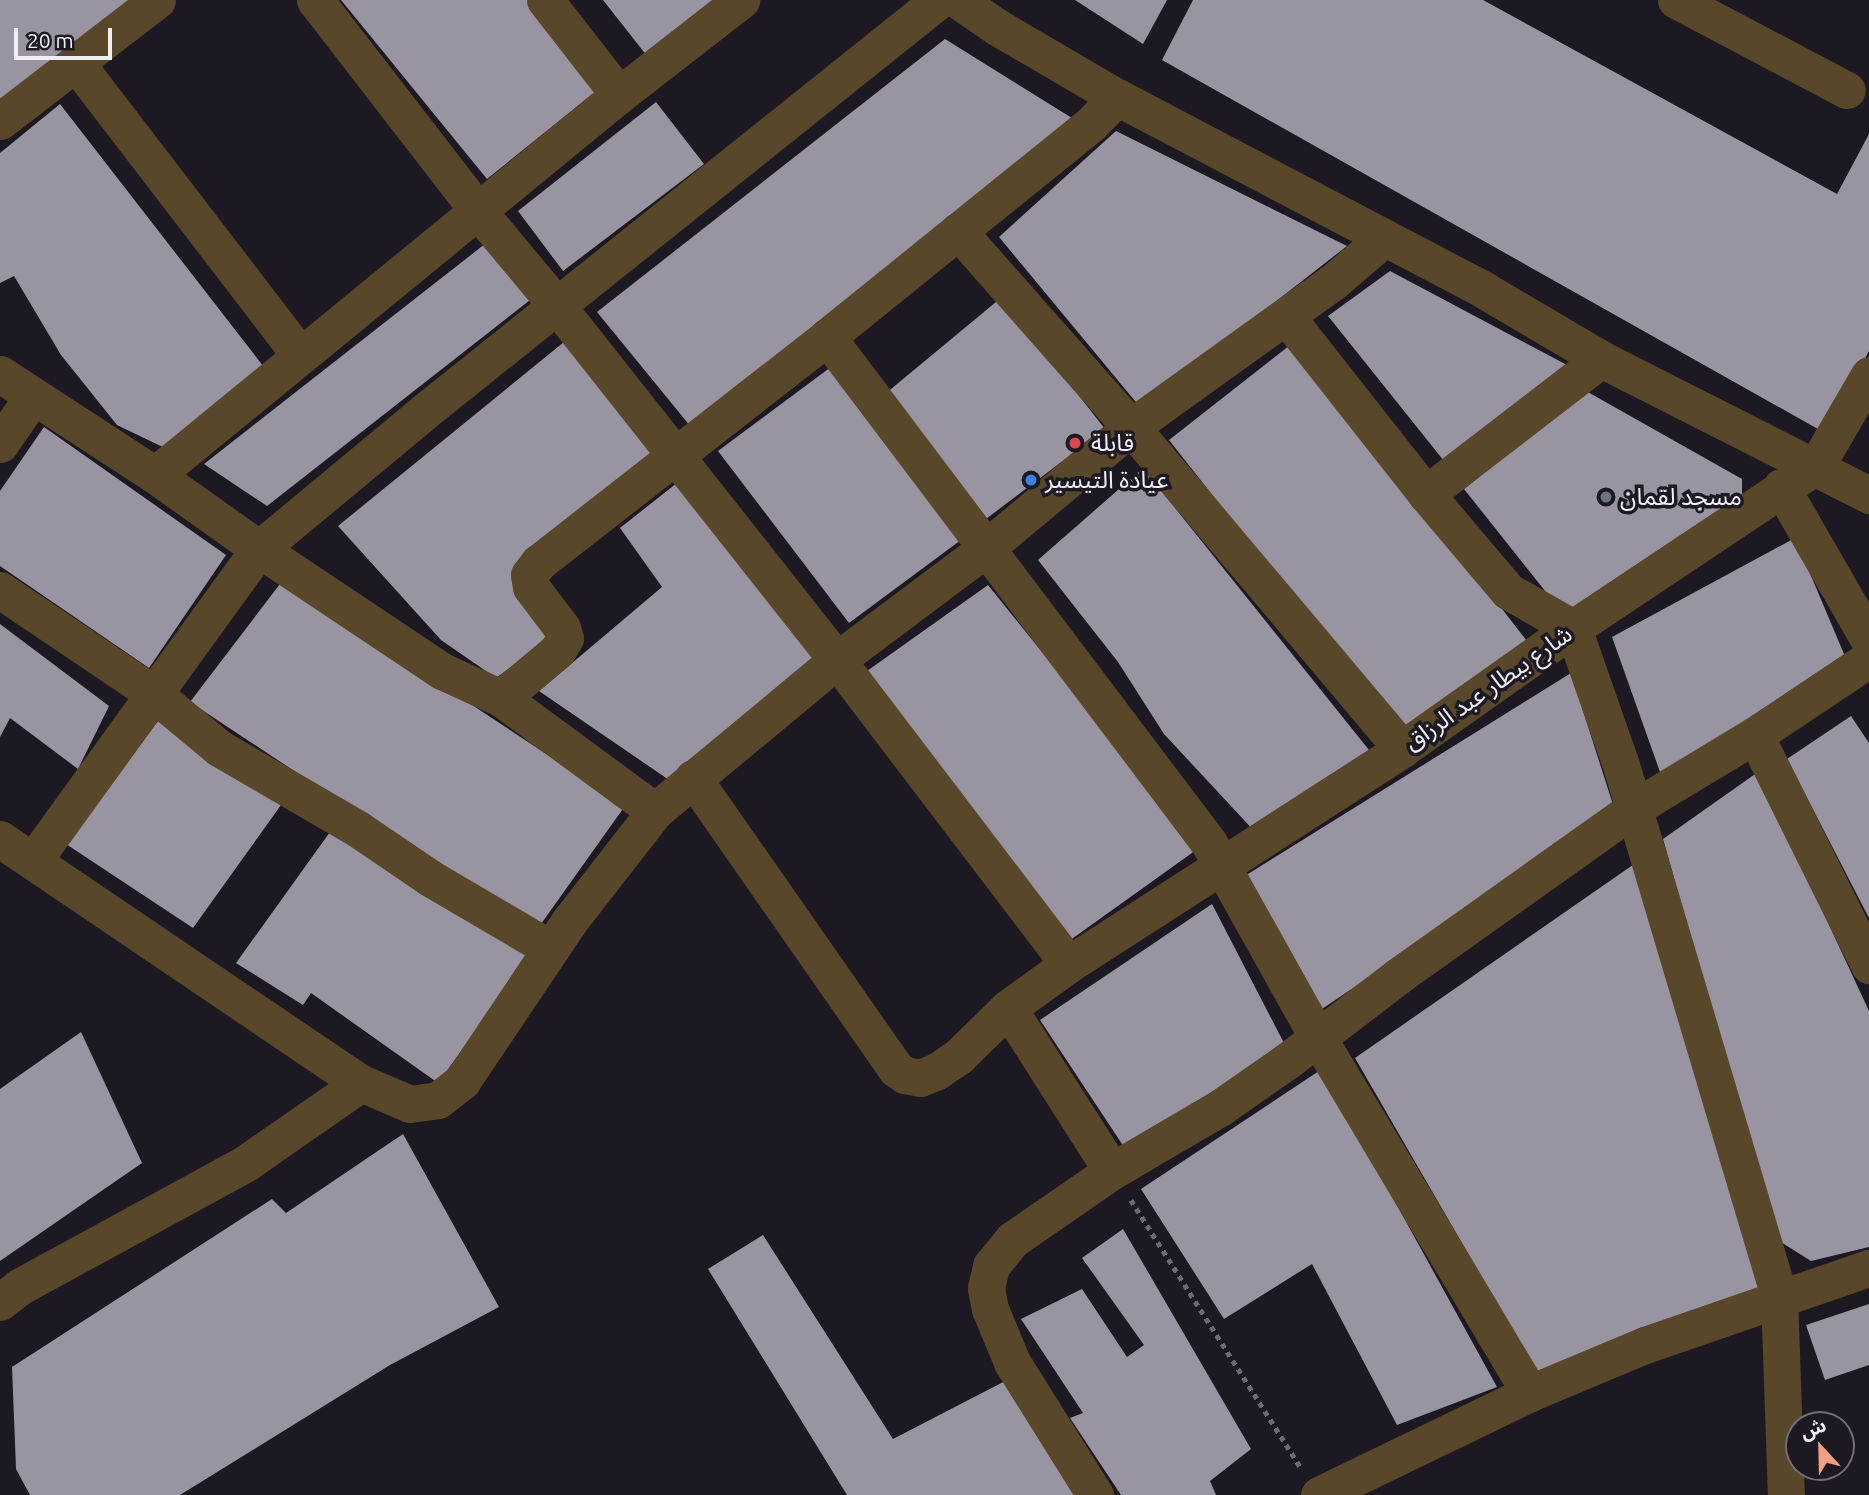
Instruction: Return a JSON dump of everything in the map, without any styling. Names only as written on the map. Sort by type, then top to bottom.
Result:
[{"type":"street","points":[[0,121],[157,0]]},
{"type":"street","points":[[314,0],[478,211],[558,307],[836,660],[1069,964]]},
{"type":"street","points":[[545,0],[620,95]]},
{"type":"street","points":[[155,475],[620,95],[741,0]]},
{"type":"street","points":[[33,861],[259,549],[425,411],[939,0]]},
{"type":"street","points":[[958,0],[997,27],[1117,97],[1484,290],[1601,359],[1869,495]]},
{"type":"street","points":[[1676,0],[1847,90]]},
{"type":"street","points":[[76,63],[300,355]]},
{"type":"street","points":[[501,698],[557,651],[565,638],[562,628],[531,586],[531,571],[1091,124],[1117,97]]},
{"type":"street","points":[[958,231],[1131,427],[1402,749]]},
{"type":"street","points":[[0,839],[361,1083],[410,1104],[428,1104],[452,1091],[499,1029],[551,949],[655,811],[836,660],[985,549],[1131,427],[1286,316],[1384,238]]},
{"type":"street","points":[[1286,316],[1426,494],[1508,591],[1573,628],[1634,808],[1779,1296],[1786,1495]]},
{"type":"street","points":[[827,337],[985,549],[1142,751],[1224,866],[1317,1036],[1530,1393]]},
{"type":"street","points":[[1426,494],[1601,359]]},
{"type":"street","points":[[0,374],[155,475],[259,549],[442,671],[501,698],[655,811]]},
{"type":"street","name":"شارع بيطار عبد الرزاق","points":[[694,778],[896,1069],[920,1078],[937,1072],[959,1056],[1008,1008],[1069,964],[1402,749],[1573,628],[1816,466],[1869,375]]},
{"type":"street","points":[[0,444],[33,396]]},
{"type":"street","points":[[1095,1495],[1012,1362],[989,1309],[986,1287],[991,1266],[1012,1240],[1112,1171],[1221,1107],[1634,808],[1865,666],[1781,487]]},
{"type":"street","points":[[0,590],[154,694],[219,748],[358,829],[430,878],[551,949]]},
{"type":"street","points":[[1755,735],[1869,965]]},
{"type":"street","points":[[1008,1008],[1112,1171]]},
{"type":"street","points":[[0,1301],[19,1287],[246,1163],[361,1083]]},
{"type":"street","points":[[1311,1483],[1645,1345],[1779,1296],[1869,1268]]},
{"type":"path","points":[[1112,1171],[1311,1483]]},
{"type":"building","points":[[0,0],[138,0],[0,109]]},
{"type":"building","points":[[341,0],[532,0],[600,88],[487,179]]},
{"type":"building","points":[[603,0],[728,0],[651,61]]},
{"type":"building","points":[[1075,0],[1167,0],[1143,44]]},
{"type":"building","points":[[1193,0],[1483,0],[1837,194],[1869,134],[1869,351],[1825,433],[1162,60]]},
{"type":"building","points":[[945,39],[1080,123],[691,427],[597,312]]},
{"type":"building","points":[[656,102],[704,164],[563,271],[518,211]]},
{"type":"building","points":[[60,104],[267,371],[169,450],[117,425],[61,355],[14,276],[0,283],[0,153]]},
{"type":"building","points":[[1116,131],[1347,246],[1140,407],[999,237]]},
{"type":"building","points":[[490,240],[534,297],[267,506],[204,464]]},
{"type":"building","points":[[1390,271],[1567,365],[1448,466],[1328,316]]},
{"type":"building","points":[[1002,297],[1105,429],[978,525],[885,394]]},
{"type":"building","points":[[564,342],[660,458],[513,576],[558,633],[496,678],[441,640],[338,526]]},
{"type":"building","points":[[1294,342],[1527,641],[1399,732],[1169,440]]},
{"type":"building","points":[[835,364],[969,534],[849,623],[718,451]]},
{"type":"building","name":"مسجد لقمان","points":[[1586,391],[1742,479],[1742,505],[1565,616],[1464,489]]},
{"type":"building","points":[[44,427],[226,555],[149,668],[0,566],[0,491]]},
{"type":"building","points":[[1143,468],[1373,755],[1257,834],[1164,734],[1118,662],[1038,560]]},
{"type":"building","points":[[682,479],[819,659],[672,782],[539,691],[662,587],[620,528]]},
{"type":"building","points":[[1795,538],[1847,661],[1665,786],[1612,637]]},
{"type":"building","points":[[283,580],[625,806],[536,931],[190,702]]},
{"type":"building","points":[[988,585],[1130,761],[1203,845],[1062,946],[867,671]]},
{"type":"building","points":[[0,624],[109,706],[78,769],[10,718],[0,737]]},
{"type":"building","points":[[1571,673],[1615,811],[1316,1013],[1240,879]]},
{"type":"building","points":[[1851,716],[1869,743],[1869,918],[1787,759]]},
{"type":"building","points":[[158,721],[281,805],[193,928],[66,844]]},
{"type":"building","points":[[1758,772],[1869,1011],[1869,1247],[1811,1261],[1776,1239],[1663,839]]},
{"type":"building","points":[[335,825],[534,951],[438,1083],[311,993],[303,1005],[236,963]]},
{"type":"building","points":[[1640,860],[1767,1276],[1755,1298],[1537,1373],[1355,1058]]},
{"type":"building","points":[[1212,904],[1285,1045],[1126,1150],[1040,1020]]},
{"type":"building","points":[[81,1032],[142,1163],[0,1261],[0,1089]]},
{"type":"building","points":[[1322,1069],[1497,1387],[1397,1425],[1312,1264],[1224,1319],[1141,1189]]},
{"type":"building","points":[[403,1134],[499,1307],[390,1365],[180,1495],[30,1495],[16,1469],[12,1367],[272,1199],[286,1213]]},
{"type":"building","points":[[1123,1229],[1251,1449],[1210,1481],[1216,1495],[1121,1495],[1070,1418],[1083,1413],[1021,1319],[1082,1289],[1127,1357],[1144,1345],[1082,1258]]},
{"type":"building","points":[[763,1235],[893,1439],[1009,1379],[1075,1495],[847,1495],[708,1269]]},
{"type":"building","points":[[1869,1304],[1869,1365],[1825,1380],[1806,1325]]},
{"type":"place","name":"قابلة","points":[[1075,443]]},
{"type":"place","name":"عيادة التيسير","points":[[1031,480]]},
{"type":"place","name":"مسجد لقمان","points":[[1606,497]]}]
